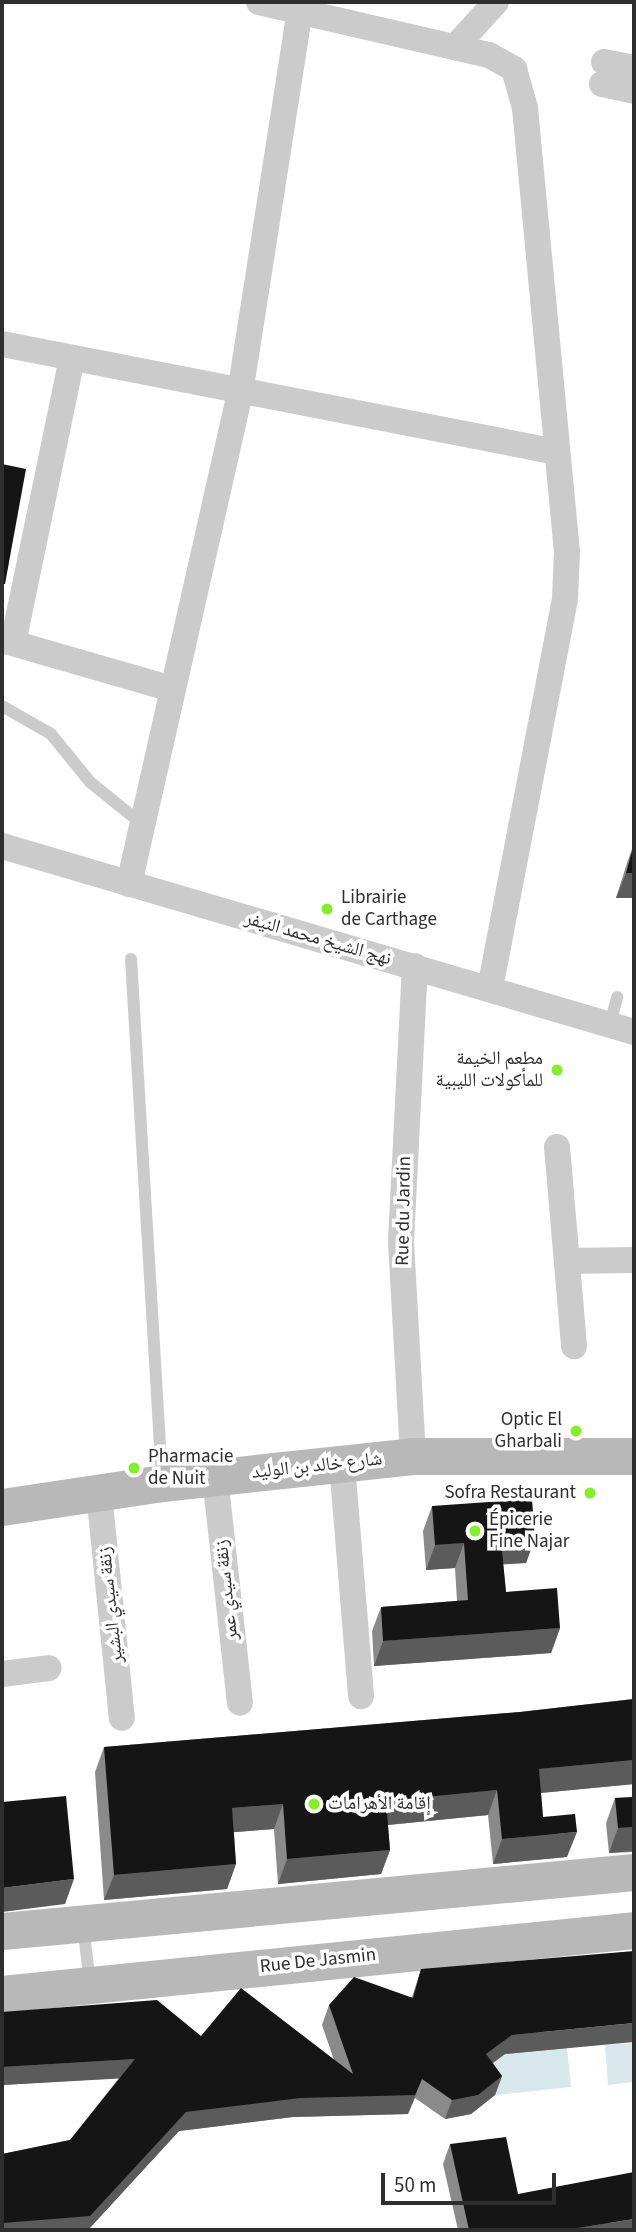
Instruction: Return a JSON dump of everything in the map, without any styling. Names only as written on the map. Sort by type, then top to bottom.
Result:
[{"type":"street","points":[[259,2],[489,55],[514,69],[524,108],[567,551],[565,599],[490,989]]},
{"type":"street","points":[[456,46],[496,2]]},
{"type":"street","points":[[129,884],[172,689],[206,559],[240,393],[300,11]]},
{"type":"street","points":[[634,68],[603,73],[634,91]]},
{"type":"street","points":[[2,344],[240,393],[557,452]]},
{"type":"street","points":[[72,358],[7,641],[172,689]]},
{"type":"street","name":"نهج الشيخ محمد النيفر","points":[[2,846],[622,1028]]},
{"type":"street","name":"Rue du Jardin","points":[[413,1456],[401,1241],[415,966]]},
{"type":"street","points":[[557,1147],[574,1346]]},
{"type":"street","points":[[567,1261],[634,1259]]},
{"type":"street","name":"شارع خالد بن الوليد","points":[[2,1507],[162,1483],[413,1456],[634,1456]]},
{"type":"street","points":[[342,1464],[361,1696]]},
{"type":"street","name":"زنقة سيدي عمر","points":[[215,1477],[240,1703]]},
{"type":"street","name":"زنقة سيدي البشير","points":[[99,1493],[122,1718]]},
{"type":"street","points":[[2,1674],[49,1668]]},
{"type":"street","points":[[2,1931],[634,1872]]},
{"type":"street","name":"Rue De Jasmin","points":[[2,1994],[634,1930]]},
{"type":"lane","points":[[2,706],[51,734],[90,782],[142,824]]},
{"type":"lane","points":[[131,959],[162,1483]]},
{"type":"lane","points":[[617,997],[622,1028]]},
{"type":"lane","points":[[82,1922],[90,1984]]},
{"type":"shaded area","points":[[634,2043],[634,2082],[608,2085],[605,2045]]},
{"type":"shaded area","points":[[567,2048],[571,2087],[495,2095],[479,2073],[505,2054]]},
{"type":"building","points":[[2,464],[26,469],[5,584],[2,584]]},
{"type":"building","points":[[634,844],[634,873],[626,873]]},
{"type":"building","points":[[532,1499],[535,1538],[501,1540],[506,1592],[557,1588],[560,1628],[383,1641],[381,1607],[468,1600],[464,1543],[435,1545],[432,1506]]},
{"type":"building","name":"إقامة الأهرامات","points":[[634,1699],[634,1760],[539,1769],[543,1817],[575,1814],[577,1832],[502,1839],[497,1790],[386,1801],[390,1850],[287,1859],[283,1804],[232,1808],[236,1864],[114,1875],[104,1747],[520,1712]]},
{"type":"building","points":[[66,1796],[74,1879],[2,1888],[2,1802]]},
{"type":"building","points":[[634,1797],[634,1827],[618,1828],[615,1798]]},
{"type":"building","points":[[634,1951],[634,2023],[512,2035],[486,2054],[502,2076],[478,2095],[452,2100],[422,2079],[415,2095],[300,2098],[186,2112],[90,2216],[2,2222],[2,2154],[70,2140],[135,2059],[2,2067],[2,2012],[157,2000],[201,2036],[241,1988],[353,2074],[329,2005],[354,1977],[413,1998],[421,1969]]},
{"type":"building","points":[[506,2137],[518,2194],[634,2172],[634,2219],[565,2230],[469,2230],[450,2144]]},
{"type":"place","name":"Librairie de Carthage","points":[[327,909]]},
{"type":"place","name":"مطعم الخيمة للمأكولات الليبية","points":[[557,1070]]},
{"type":"place","name":"Optic El Gharbali","points":[[576,1431]]},
{"type":"place","name":"Pharmacie de Nuit","points":[[134,1468]]},
{"type":"place","name":"Sofra Restaurant","points":[[590,1493]]},
{"type":"place","name":"Épicerie Fine Najar","points":[[475,1531]]},
{"type":"place","name":"إقامة الأهرامات","points":[[314,1804]]}]
